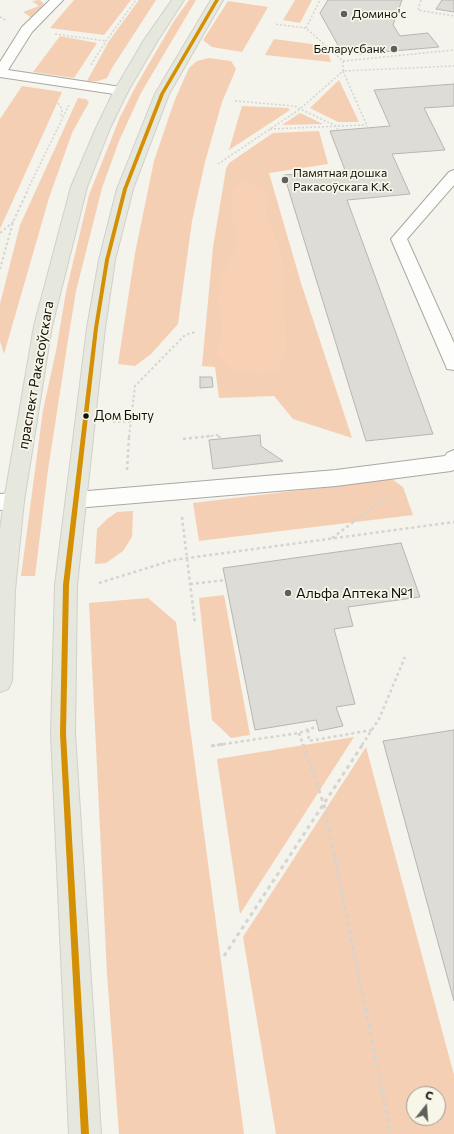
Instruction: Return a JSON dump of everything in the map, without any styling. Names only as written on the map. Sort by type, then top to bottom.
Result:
[{"type":"main road","name":"праспект Ракасоўскага","points":[[0,681],[7,502],[43,326],[79,187],[103,128],[121,91],[151,40],[178,0]]},
{"type":"main road","points":[[85,1134],[63,734],[66,586],[96,328],[108,260],[125,189],[162,94],[218,0]]},
{"type":"lane","points":[[57,0],[27,30],[0,72],[121,91]]},
{"type":"lane","points":[[454,175],[399,239],[447,331],[454,364]]},
{"type":"lane","points":[[76,500],[336,478],[451,463],[454,458]]},
{"type":"path","points":[[88,70],[106,41],[136,0]]},
{"type":"path","points":[[306,28],[320,0]]},
{"type":"path","points":[[421,0],[418,10],[454,16]]},
{"type":"path","points":[[274,24],[306,28],[343,61],[454,50]]},
{"type":"path","points":[[343,61],[343,71],[368,128]]},
{"type":"path","points":[[218,164],[300,109],[343,71],[454,66]]},
{"type":"path","points":[[0,269],[13,222],[61,119],[71,101]]},
{"type":"path","points":[[236,101],[294,106],[336,126],[338,130]]},
{"type":"path","points":[[269,129],[366,125]]},
{"type":"path","points":[[0,233],[13,222]]},
{"type":"path","points":[[127,471],[130,422],[135,386],[185,335],[195,332]]},
{"type":"path","points":[[183,439],[219,435],[220,439]]},
{"type":"path","points":[[331,539],[382,502],[416,467]]},
{"type":"path","points":[[182,510],[186,560],[195,624]]},
{"type":"path","points":[[99,583],[173,560],[186,560],[454,522]]},
{"type":"path","points":[[190,584],[226,580]]},
{"type":"path","points":[[224,956],[379,719],[405,657]]},
{"type":"path","points":[[211,746],[299,733],[318,726]]},
{"type":"path","points":[[308,730],[309,741],[372,730]]},
{"type":"path","points":[[299,733],[324,805],[391,1134]]},
{"type":"shaded area","points":[[40,0],[44,4],[32,18],[23,12],[39,6],[32,1]]},
{"type":"shaded area","points":[[74,0],[131,0],[104,35],[50,28]]},
{"type":"shaded area","points":[[139,0],[156,0],[107,78],[98,81],[87,81],[109,41]]},
{"type":"shaded area","points":[[189,0],[196,0],[141,93],[119,141],[102,188],[76,291],[48,470],[35,576],[21,576],[43,410],[56,351],[66,292],[89,195],[120,117],[137,84],[174,21]]},
{"type":"shaded area","points":[[295,0],[312,0],[300,23],[283,20]]},
{"type":"shaded area","points":[[228,1],[268,7],[242,52],[212,47],[203,40]]},
{"type":"shaded area","points":[[60,36],[97,43],[74,78],[33,72]]},
{"type":"shaded area","points":[[274,39],[326,46],[331,62],[265,55]]},
{"type":"shaded area","points":[[209,58],[231,61],[236,69],[222,102],[205,162],[192,221],[178,324],[151,354],[135,366],[118,364],[135,253],[154,161],[174,102],[189,68],[197,61]]},
{"type":"shaded area","points":[[339,80],[359,122],[338,122],[310,108]]},
{"type":"shaded area","points":[[22,86],[62,92],[0,229],[0,119]]},
{"type":"shaded area","points":[[78,98],[86,99],[89,102],[72,133],[49,198],[4,354],[0,341],[0,304],[20,225]]},
{"type":"shaded area","points":[[242,106],[288,108],[290,110],[229,150]]},
{"type":"shaded area","points":[[300,113],[323,124],[282,125]]},
{"type":"shaded area","points":[[319,131],[328,164],[269,173],[301,283],[352,438],[293,419],[274,396],[219,398],[215,367],[202,366],[213,247],[226,169],[229,163],[273,133]]},
{"type":"shaded area","points":[[243,179],[269,193],[266,213],[283,258],[286,352],[278,369],[259,374],[231,370],[215,355],[219,345],[222,325],[218,303],[221,279],[238,241],[231,213],[232,190]]},
{"type":"shaded area","points":[[392,479],[403,487],[413,515],[199,541],[193,503]]},
{"type":"shaded area","points":[[133,511],[132,537],[123,551],[106,563],[95,564],[97,529],[117,512]]},
{"type":"shaded area","points":[[224,595],[250,735],[231,738],[212,720],[199,598]]},
{"type":"shaded area","points":[[148,598],[176,622],[244,1134],[119,1134],[107,974],[89,603]]},
{"type":"shaded area","points":[[354,737],[240,914],[217,759]]},
{"type":"shaded area","points":[[366,747],[454,1075],[454,1134],[276,1134],[243,937]]},
{"type":"building","points":[[328,0],[402,0],[393,25],[400,36],[428,33],[439,47],[359,54],[356,46],[339,47],[320,13]]},
{"type":"building","points":[[442,0],[454,0],[454,12],[436,9]]},
{"type":"building","points":[[454,84],[454,106],[424,108],[445,150],[392,154],[410,194],[347,200],[433,434],[366,441],[284,175],[345,170],[330,131],[390,126],[374,90]]},
{"type":"building","points":[[200,377],[212,377],[213,387],[200,388]]},
{"type":"building","points":[[260,435],[261,446],[283,461],[213,469],[209,440]]},
{"type":"building","points":[[401,543],[420,597],[348,607],[353,626],[334,629],[355,704],[336,707],[343,726],[319,731],[316,720],[255,730],[223,568]]},
{"type":"building","points":[[454,730],[454,1001],[383,741]]},
{"type":"transit line","points":[[85,1134],[63,734],[66,585],[96,328],[107,260],[125,189],[162,94],[217,0]]},
{"type":"place","name":"Домино'c","points":[[344,14]]},
{"type":"place","name":"Беларусбанк","points":[[394,49]]},
{"type":"place","name":"Памятная дошка Ракасоўскага К.К.","points":[[285,180]]},
{"type":"place","name":"Дом Быту","points":[[86,416]]},
{"type":"place","name":"Альфа Аптека №1","points":[[288,593]]}]
